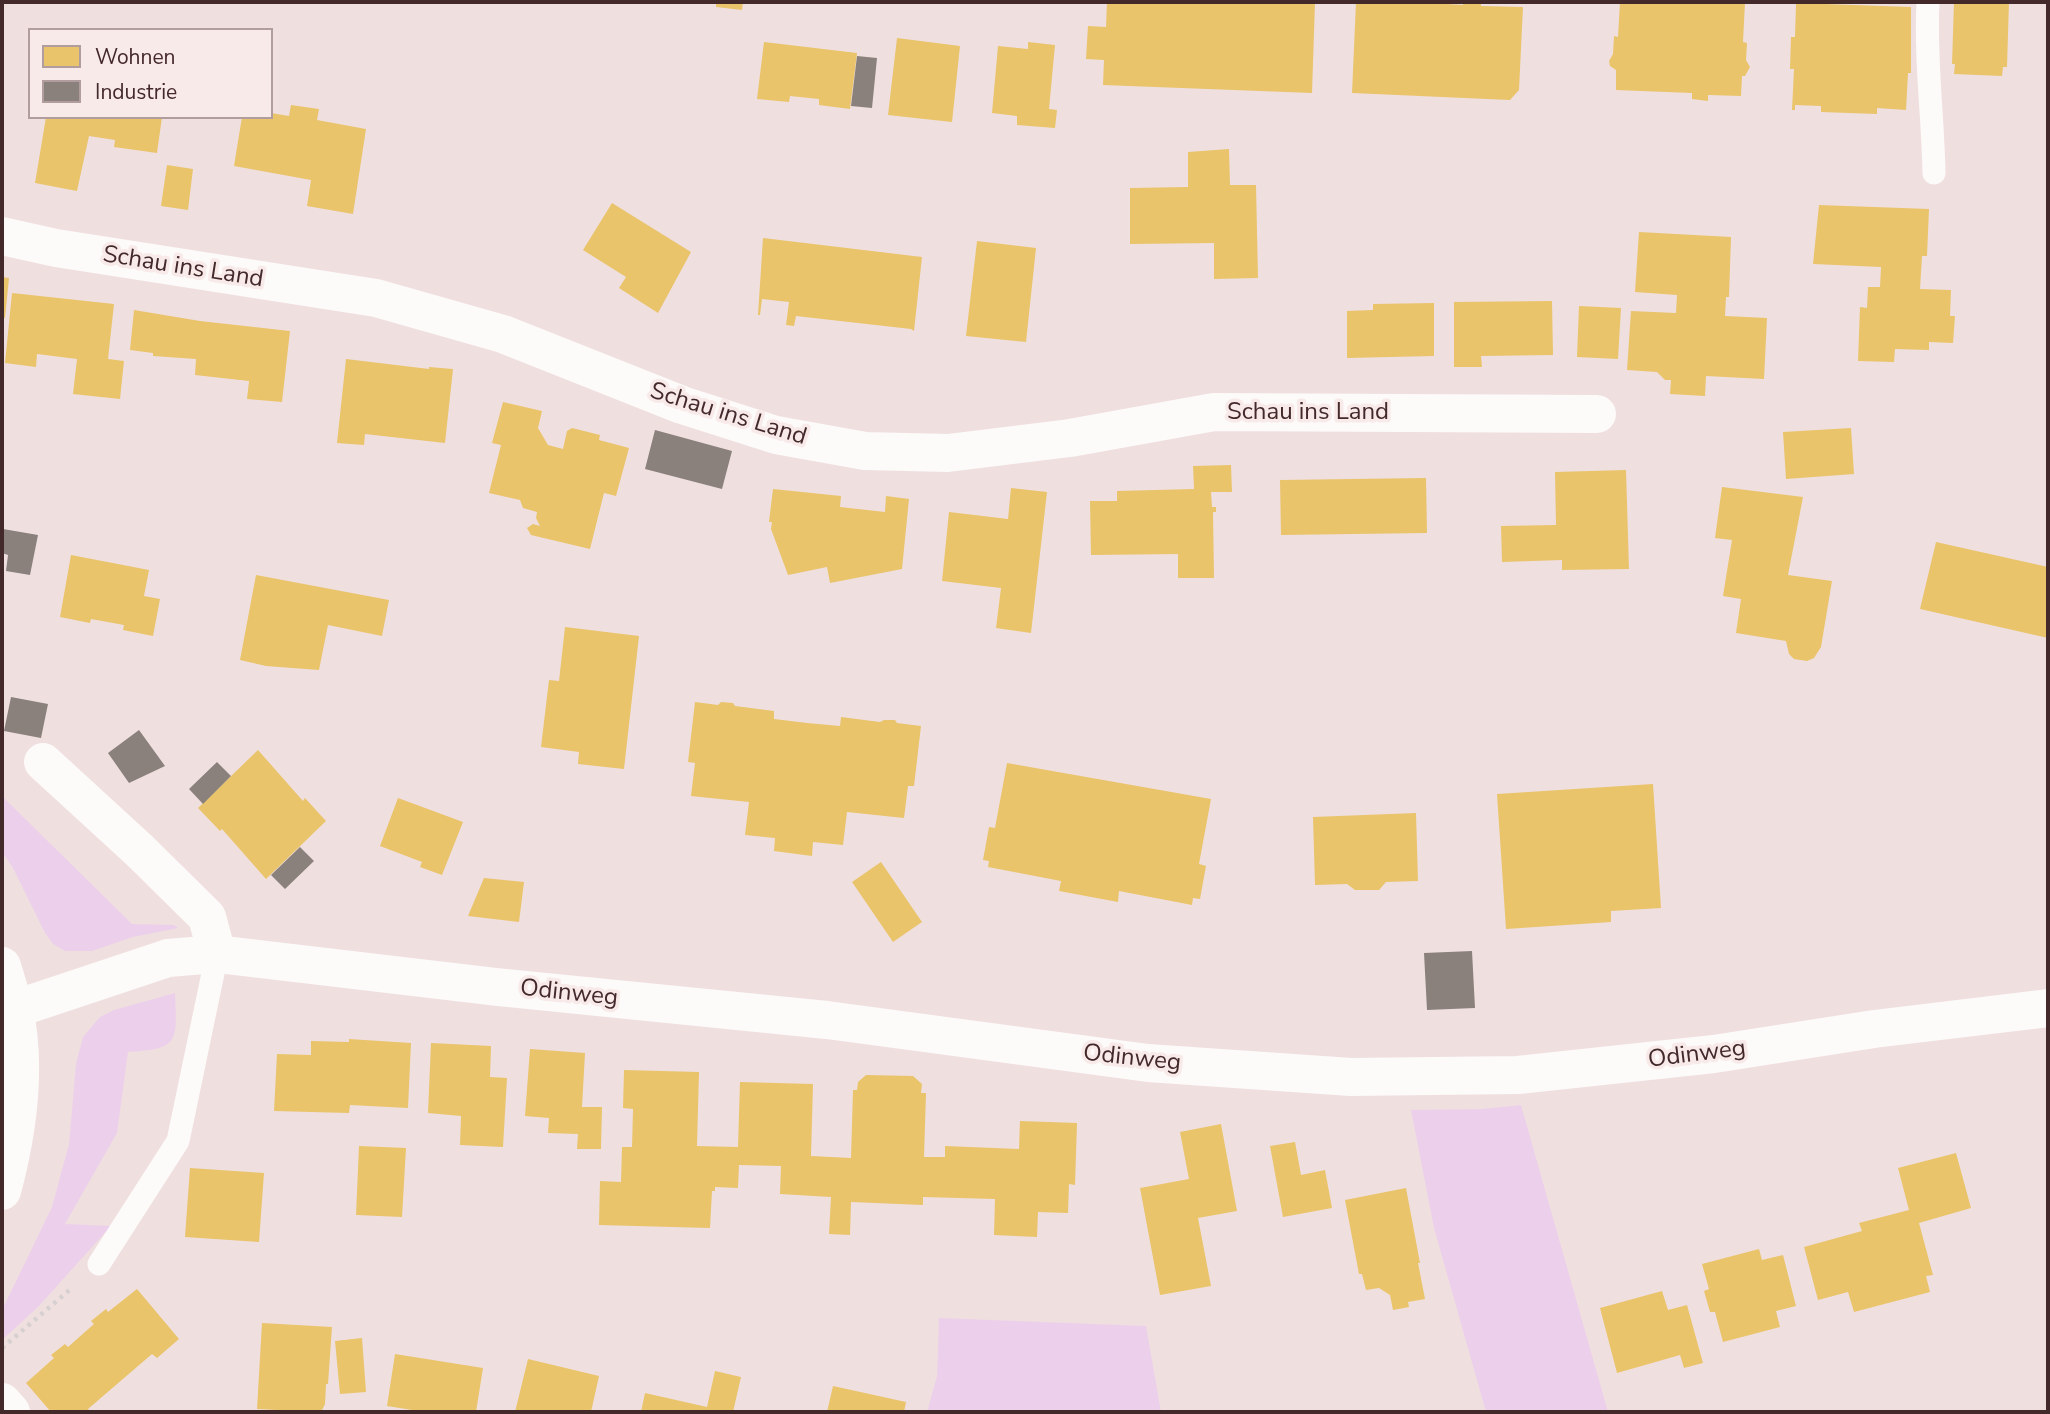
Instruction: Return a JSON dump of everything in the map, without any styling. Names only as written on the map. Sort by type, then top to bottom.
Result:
[{"type":"street","name":"Schau ins Land","points":[[2,236],[70,250],[376,298],[503,334],[682,405],[776,435],[866,452],[948,453],[1070,438],[1213,412],[1597,414]]},
{"type":"street","points":[[43,762],[207,917],[217,954]]},
{"type":"street","name":"Odinweg","points":[[15,1009],[168,958],[217,954],[497,987],[827,1020],[1148,1063],[1352,1077],[1518,1075],[1714,1054],[1874,1029],[2048,1008]]},
{"type":"street","points":[[2,966],[15,1009],[20,1061],[18,1111],[12,1153],[2,1191]]},
{"type":"street","points":[[2,1402],[11,1412]]},
{"type":"lane","points":[[1928,2],[1927,78],[1933,122],[1934,173]]},
{"type":"lane","points":[[99,1264],[178,1141],[217,954]]},
{"type":"path","points":[[2,1348],[99,1264]]},
{"type":"shaded area","points":[[2,796],[132,924],[174,925],[178,928],[133,937],[92,951],[65,951],[53,944],[2,852]]},
{"type":"shaded area","points":[[175,993],[176,1022],[172,1040],[158,1048],[128,1052],[117,1133],[65,1224],[111,1226],[38,1307],[2,1340],[2,1310],[52,1207],[69,1144],[76,1064],[83,1037],[100,1017],[114,1010]]},
{"type":"shaded area","points":[[1521,1105],[1608,1412],[1486,1412],[1434,1228],[1411,1110],[1482,1109]]},
{"type":"shaded area","points":[[939,1318],[1146,1326],[1161,1412],[927,1412],[937,1376]]},
{"type":"building: Wohnen","points":[[716,2],[743,2],[742,10],[716,7]]},
{"type":"building: Wohnen","points":[[1107,2],[1315,2],[1312,93],[1103,85],[1104,60],[1086,59],[1088,26],[1106,27]]},
{"type":"building: Wohnen","points":[[1356,2],[1463,5],[1463,2],[1481,2],[1481,6],[1523,7],[1519,90],[1510,100],[1352,93]]},
{"type":"building: Wohnen","points":[[1620,2],[1745,2],[1743,42],[1747,43],[1746,60],[1750,67],[1745,76],[1742,76],[1741,96],[1708,95],[1708,101],[1692,99],[1692,93],[1616,90],[1616,70],[1610,66],[1609,61],[1613,54],[1614,36],[1618,37]]},
{"type":"building: Wohnen","points":[[1954,2],[2009,2],[2007,67],[2003,67],[2002,76],[1954,74]]},
{"type":"building: Wohnen","points":[[1796,3],[1911,7],[1911,73],[1908,73],[1906,110],[1877,108],[1877,114],[1821,112],[1821,106],[1795,105],[1795,110],[1792,110],[1794,69],[1790,69],[1791,37],[1795,37]]},
{"type":"building: Wohnen","points":[[897,38],[960,46],[952,122],[888,115]]},
{"type":"building: Wohnen","points":[[764,42],[857,53],[850,109],[819,105],[819,99],[790,96],[789,102],[757,99]]},
{"type":"building: Wohnen","points":[[1028,42],[1055,45],[1049,109],[1057,110],[1055,128],[1017,125],[1017,116],[992,113],[998,46],[1028,49]]},
{"type":"building: Wohnen","points":[[291,105],[319,109],[317,120],[366,129],[353,214],[307,206],[311,180],[234,166],[242,119],[273,119],[273,113],[289,116]]},
{"type":"building: Wohnen","points":[[46,119],[162,119],[157,153],[114,147],[115,140],[89,136],[77,191],[35,183]]},
{"type":"building: Wohnen","points":[[1229,149],[1230,185],[1256,185],[1258,278],[1214,279],[1214,243],[1130,244],[1130,188],[1188,187],[1188,152]]},
{"type":"building: Wohnen","points":[[167,165],[193,169],[188,210],[161,206]]},
{"type":"building: Wohnen","points":[[612,203],[691,252],[658,313],[619,288],[626,277],[583,250]]},
{"type":"building: Wohnen","points":[[1819,205],[1929,209],[1927,256],[1922,256],[1920,289],[1951,290],[1950,316],[1955,316],[1953,343],[1929,342],[1929,350],[1895,349],[1894,362],[1858,361],[1860,307],[1867,308],[1868,287],[1880,287],[1881,267],[1813,264]]},
{"type":"building: Wohnen","points":[[1639,232],[1731,237],[1729,297],[1726,297],[1725,316],[1767,318],[1764,379],[1706,376],[1705,396],[1670,394],[1671,380],[1665,380],[1657,372],[1627,370],[1631,311],[1676,313],[1677,295],[1635,292]]},
{"type":"building: Wohnen","points":[[763,238],[922,257],[914,331],[796,316],[794,326],[786,325],[789,302],[762,299],[758,315]]},
{"type":"building: Wohnen","points":[[977,241],[1036,248],[1026,342],[966,336]]},
{"type":"building: Wohnen","points":[[2,277],[9,278],[5,318],[2,317]]},
{"type":"building: Wohnen","points":[[12,293],[114,304],[108,359],[124,361],[120,399],[73,394],[77,359],[37,354],[36,367],[5,363]]},
{"type":"building: Wohnen","points":[[1552,301],[1553,355],[1481,356],[1482,367],[1454,367],[1454,302]]},
{"type":"building: Wohnen","points":[[1434,303],[1434,356],[1347,358],[1347,311],[1373,310],[1373,304]]},
{"type":"building: Wohnen","points":[[1579,306],[1621,308],[1618,359],[1577,357]]},
{"type":"building: Wohnen","points":[[134,310],[290,331],[282,402],[247,399],[249,381],[195,375],[196,359],[153,356],[153,353],[130,350]]},
{"type":"building: Wohnen","points":[[346,359],[429,369],[453,369],[445,443],[365,434],[364,445],[337,443]]},
{"type":"building: Wohnen","points":[[503,402],[542,411],[538,428],[548,445],[563,449],[567,431],[572,428],[600,435],[599,440],[629,448],[616,496],[604,493],[590,549],[531,535],[527,528],[533,524],[540,526],[536,518],[537,512],[523,508],[520,500],[489,493],[501,445],[492,443]]},
{"type":"building: Wohnen","points":[[1851,428],[1854,474],[1786,479],[1783,432]]},
{"type":"building: Wohnen","points":[[1231,465],[1232,492],[1211,492],[1212,507],[1216,507],[1216,512],[1213,512],[1214,578],[1178,578],[1178,554],[1091,555],[1090,501],[1117,501],[1117,491],[1194,489],[1193,466]]},
{"type":"building: Wohnen","points":[[1626,470],[1629,569],[1562,570],[1562,560],[1502,562],[1501,526],[1556,525],[1555,472]]},
{"type":"building: Wohnen","points":[[1426,478],[1427,533],[1281,535],[1280,480]]},
{"type":"building: Wohnen","points":[[1722,487],[1803,497],[1788,575],[1832,581],[1821,647],[1814,658],[1807,661],[1794,659],[1789,654],[1786,641],[1736,633],[1741,599],[1723,596],[1732,540],[1715,538]]},
{"type":"building: Wohnen","points":[[1011,488],[1047,492],[1031,633],[996,628],[1001,588],[942,581],[949,512],[1008,519]]},
{"type":"building: Wohnen","points":[[773,489],[841,496],[840,507],[885,512],[886,496],[909,499],[902,569],[830,583],[827,567],[788,575],[771,529],[772,522],[769,522]]},
{"type":"building: Wohnen","points":[[1936,542],[2048,567],[2048,638],[1920,609]]},
{"type":"building: Wohnen","points":[[71,555],[149,570],[144,596],[160,599],[153,636],[123,630],[124,625],[91,619],[90,623],[60,617]]},
{"type":"building: Wohnen","points":[[256,575],[389,600],[382,636],[328,625],[319,670],[266,666],[240,660]]},
{"type":"building: Wohnen","points":[[565,627],[639,636],[624,769],[578,764],[579,752],[541,747],[549,680],[559,681]]},
{"type":"building: Wohnen","points":[[695,702],[718,705],[721,702],[733,703],[735,706],[774,711],[774,719],[807,723],[840,726],[841,717],[880,722],[895,720],[897,723],[921,726],[914,786],[908,786],[904,818],[847,812],[843,845],[813,842],[812,856],[774,851],[775,838],[745,835],[749,802],[691,796],[695,763],[688,762]]},
{"type":"building: Wohnen","points":[[258,750],[303,801],[305,798],[326,821],[266,879],[222,829],[220,831],[198,808]]},
{"type":"building: Wohnen","points":[[1007,763],[1211,799],[1199,864],[1206,866],[1200,899],[1193,898],[1192,905],[1119,891],[1118,902],[1059,891],[1061,881],[988,867],[989,861],[983,860],[989,827],[995,828]]},
{"type":"building: Wohnen","points":[[1653,784],[1661,908],[1611,911],[1611,922],[1506,929],[1497,794]]},
{"type":"building: Wohnen","points":[[398,798],[463,822],[442,875],[420,867],[422,862],[380,846]]},
{"type":"building: Wohnen","points":[[1416,813],[1418,881],[1386,882],[1379,890],[1355,890],[1347,884],[1315,885],[1313,817]]},
{"type":"building: Wohnen","points":[[881,862],[922,922],[893,942],[852,882]]},
{"type":"building: Wohnen","points":[[484,878],[524,882],[519,922],[468,916]]},
{"type":"building: Wohnen","points":[[349,1039],[411,1043],[408,1108],[350,1105],[349,1113],[274,1111],[277,1054],[311,1055],[311,1041],[349,1042]]},
{"type":"building: Wohnen","points":[[431,1043],[491,1046],[490,1077],[507,1078],[503,1147],[460,1145],[461,1116],[428,1113]]},
{"type":"building: Wohnen","points":[[530,1049],[585,1053],[582,1107],[602,1107],[601,1149],[577,1149],[578,1134],[548,1133],[549,1118],[525,1116]]},
{"type":"building: Wohnen","points":[[624,1070],[699,1072],[697,1146],[738,1147],[740,1082],[813,1084],[811,1156],[851,1158],[853,1090],[857,1090],[858,1082],[866,1075],[913,1076],[922,1084],[921,1093],[926,1093],[924,1157],[945,1157],[945,1146],[1019,1149],[1020,1121],[1077,1123],[1075,1185],[1069,1184],[1068,1213],[1038,1212],[1037,1237],[994,1235],[995,1199],[923,1197],[923,1205],[851,1202],[850,1235],[829,1234],[831,1197],[780,1194],[781,1166],[739,1165],[738,1188],[715,1187],[715,1191],[712,1191],[710,1228],[599,1225],[600,1181],[621,1182],[622,1147],[632,1147],[633,1109],[623,1108]]},
{"type":"building: Wohnen","points":[[1221,1124],[1237,1211],[1198,1218],[1211,1286],[1160,1295],[1140,1188],[1189,1179],[1180,1132]]},
{"type":"building: Wohnen","points":[[1295,1142],[1301,1175],[1325,1170],[1332,1208],[1283,1217],[1270,1146]]},
{"type":"building: Wohnen","points":[[359,1146],[406,1148],[402,1217],[356,1215]]},
{"type":"building: Wohnen","points":[[1956,1153],[1971,1208],[1919,1223],[1933,1275],[1926,1276],[1930,1292],[1854,1312],[1848,1292],[1818,1300],[1804,1247],[1862,1231],[1859,1223],[1909,1210],[1898,1168]]},
{"type":"building: Wohnen","points":[[190,1168],[264,1173],[259,1242],[185,1237]]},
{"type":"building: Wohnen","points":[[1406,1188],[1425,1299],[1408,1302],[1409,1307],[1393,1310],[1390,1295],[1379,1288],[1366,1290],[1362,1274],[1359,1274],[1345,1200]]},
{"type":"building: Wohnen","points":[[1759,1249],[1762,1260],[1783,1255],[1796,1306],[1776,1311],[1780,1327],[1723,1342],[1715,1312],[1710,1312],[1704,1291],[1709,1289],[1702,1264]]},
{"type":"building: Wohnen","points":[[137,1289],[179,1339],[157,1358],[152,1354],[88,1409],[91,1412],[51,1412],[26,1383],[54,1358],[51,1355],[65,1344],[68,1347],[94,1324],[91,1321],[106,1309],[108,1312]]},
{"type":"building: Wohnen","points":[[1662,1291],[1668,1310],[1687,1305],[1703,1363],[1684,1368],[1680,1355],[1617,1373],[1600,1308]]},
{"type":"building: Wohnen","points":[[262,1323],[332,1327],[328,1384],[322,1410],[315,1412],[257,1409]]},
{"type":"building: Wohnen","points":[[362,1338],[366,1392],[340,1394],[335,1341]]},
{"type":"building: Wohnen","points":[[395,1354],[483,1368],[476,1412],[412,1412],[387,1406]]},
{"type":"building: Wohnen","points":[[528,1359],[599,1376],[591,1412],[515,1412]]},
{"type":"building: Wohnen","points":[[715,1371],[741,1377],[733,1412],[641,1412],[645,1393],[707,1407]]},
{"type":"building: Wohnen","points":[[833,1386],[906,1402],[904,1412],[827,1412]]},
{"type":"building: Industrie","points":[[857,56],[877,58],[872,108],[851,106]]},
{"type":"building: Industrie","points":[[655,430],[732,451],[722,489],[645,469]]},
{"type":"building: Industrie","points":[[3,529],[38,535],[30,575],[6,571],[8,555],[2,553]]},
{"type":"building: Industrie","points":[[11,697],[48,704],[41,738],[4,731]]},
{"type":"building: Industrie","points":[[139,730],[165,766],[129,783],[108,753]]},
{"type":"building: Industrie","points":[[217,762],[231,776],[203,804],[189,789]]},
{"type":"building: Industrie","points":[[300,847],[314,861],[285,889],[271,875]]},
{"type":"building: Industrie","points":[[1472,951],[1475,1008],[1427,1010],[1424,953]]}]
